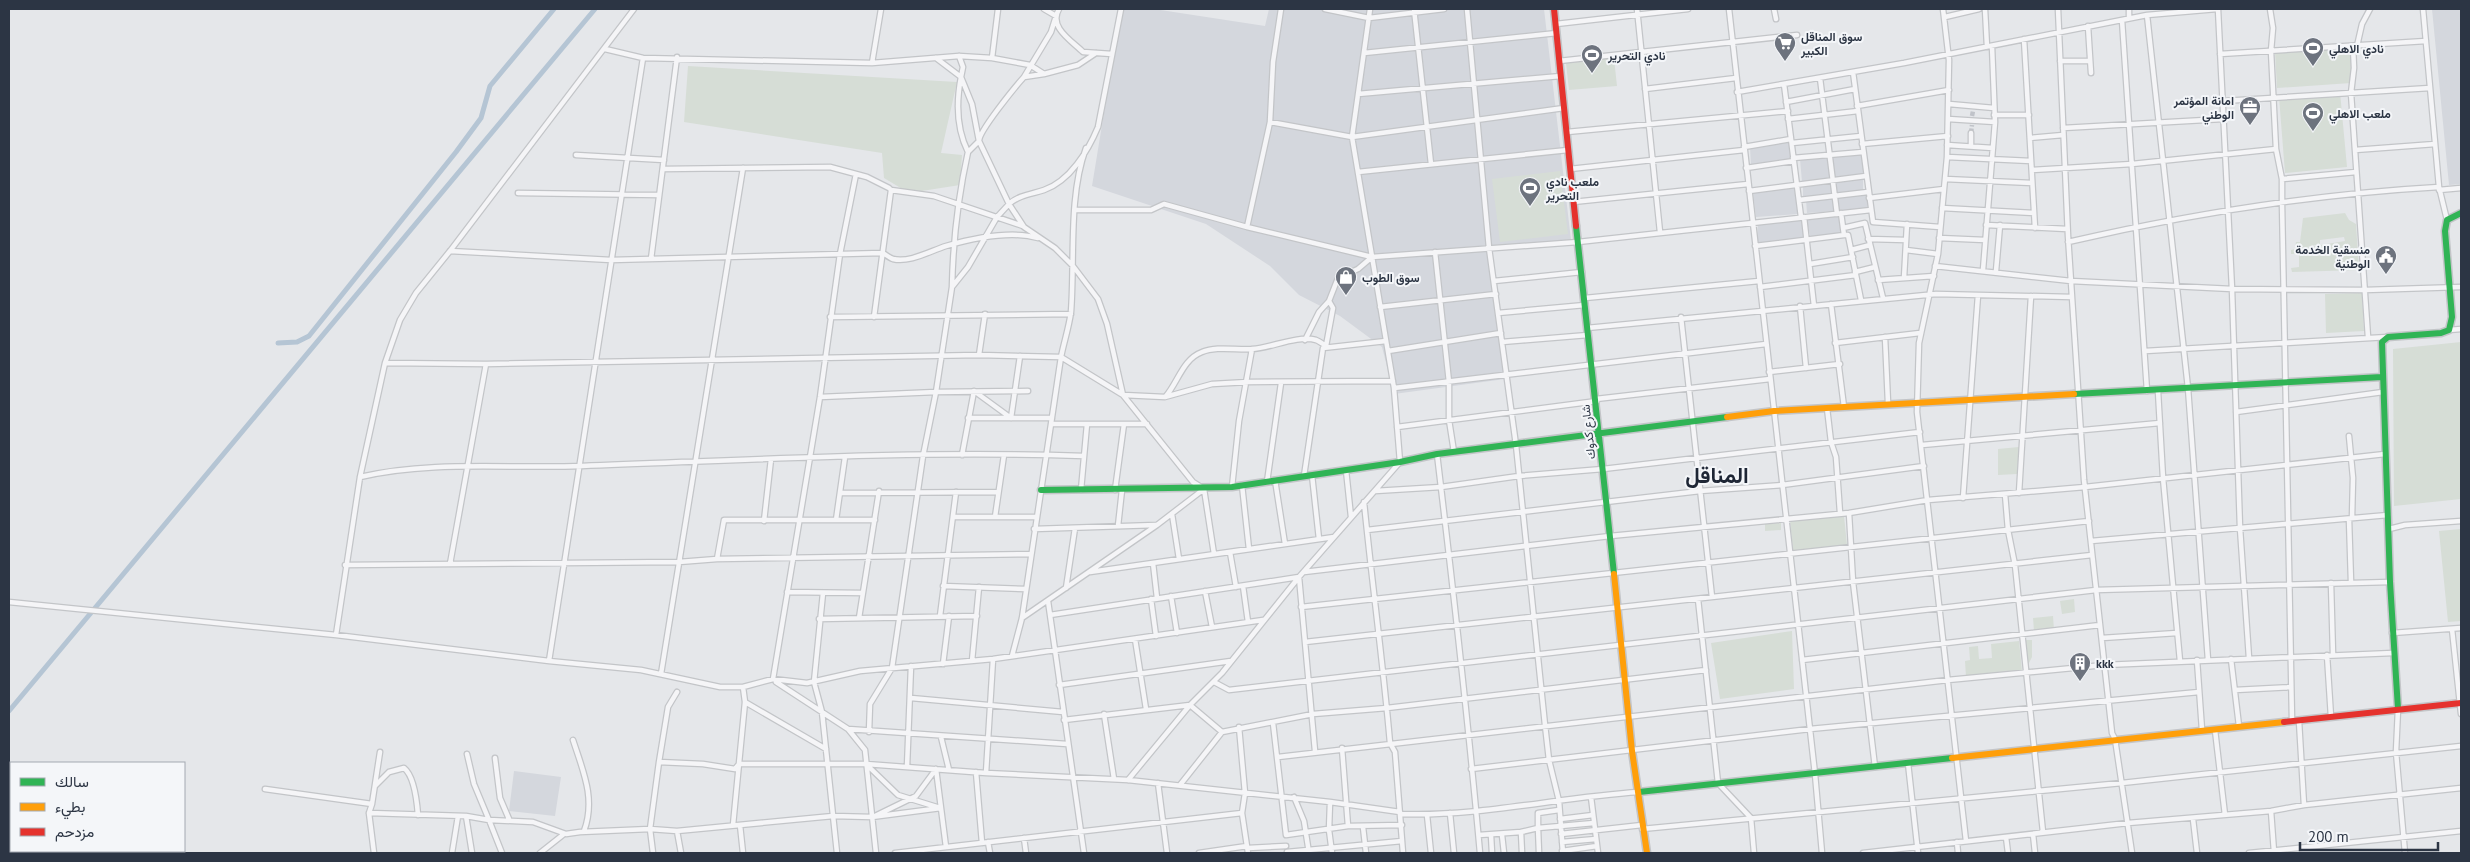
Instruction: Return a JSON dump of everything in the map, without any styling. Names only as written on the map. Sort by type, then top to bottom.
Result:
[{"type":"street","points":[[336,635],[345,565],[360,477],[385,363],[400,320],[412,300],[634,9]]},
{"type":"street","points":[[872,63],[880,9]]},
{"type":"street","points":[[992,58],[998,9]]},
{"type":"street","points":[[1044,9],[1056,16]]},
{"type":"street","points":[[869,732],[870,704],[892,668],[923,456],[936,392],[952,287],[953,245],[958,204],[968,152],[979,141],[987,124],[1024,77],[1051,32],[1059,9]]},
{"type":"street","points":[[952,287],[987,238],[997,218],[1009,204],[1032,192],[1043,191],[1060,184],[1074,170],[1098,127],[1120,9]]},
{"type":"street","points":[[1247,227],[1270,122],[1273,62],[1281,9]]},
{"type":"street","points":[[1325,9],[1369,18],[1414,10],[1444,9]]},
{"type":"street","points":[[1128,780],[1190,705],[1214,682],[1299,577],[1400,462],[1393,381],[1352,137],[1370,9]]},
{"type":"street","points":[[1467,9],[1489,248],[1516,445],[1549,760],[1559,801],[1562,852],[1597,846]]},
{"type":"street","name":"شارع كدوك","points":[[1554,9],[1573,202],[1600,432],[1632,751],[1647,853]]},
{"type":"street","points":[[1556,24],[1637,12],[1688,9]]},
{"type":"street","points":[[1729,9],[1815,774],[1822,853]]},
{"type":"street","points":[[1774,9],[1776,19]]},
{"type":"street","points":[[1943,9],[1949,54],[1947,157],[1938,254],[1920,334],[1917,402],[1955,758],[1962,797],[1966,841]]},
{"type":"street","points":[[1945,17],[1979,9]]},
{"type":"street","points":[[1983,270],[1995,122],[1985,9]]},
{"type":"street","points":[[2058,9],[2067,229],[2085,487],[2112,733],[2115,739],[2132,853]]},
{"type":"street","points":[[2129,9],[2129,18]]},
{"type":"street","points":[[1738,92],[1949,54],[2129,18],[2217,9],[2232,289],[2240,528],[2249,658]]},
{"type":"street","points":[[2270,9],[2273,28],[2271,51],[2276,149],[2282,178],[2291,686],[2301,762],[2304,804]]},
{"type":"street","points":[[2368,338],[2350,93],[2355,46],[2362,24],[2370,9]]},
{"type":"street","points":[[2423,9],[2439,188],[2447,220],[2445,232],[2452,317],[2449,330]]},
{"type":"street","points":[[1414,10],[1431,164]]},
{"type":"street","points":[[1637,12],[1660,232]]},
{"type":"street","points":[[2147,15],[2188,388],[2208,660]]},
{"type":"street","points":[[1056,16],[1058,28],[1083,52],[1112,54]]},
{"type":"street","points":[[2122,20],[2147,390]]},
{"type":"street","points":[[2088,26],[2091,73]]},
{"type":"street","points":[[1364,53],[1557,33]]},
{"type":"street","points":[[1559,61],[1797,35]]},
{"type":"street","points":[[2024,39],[2035,228]]},
{"type":"street","points":[[2220,54],[2426,41]]},
{"type":"street","points":[[605,48],[642,58],[677,57],[872,63],[959,56],[992,58],[1030,65],[1044,74]]},
{"type":"street","points":[[1024,77],[1078,65],[1096,53]]},
{"type":"street","points":[[959,56],[963,67],[957,99],[957,112],[962,141],[968,152]]},
{"type":"street","points":[[651,259],[677,57]]},
{"type":"street","points":[[549,661],[642,58]]},
{"type":"street","points":[[936,58],[962,77],[972,104],[979,141],[1009,204],[1024,226],[1073,266],[1098,299],[1104,311],[1123,395]]},
{"type":"street","points":[[2060,61],[2090,61]]},
{"type":"street","points":[[1852,72],[1873,222],[1940,226]]},
{"type":"street","points":[[1358,94],[1561,76]]},
{"type":"street","points":[[1644,89],[1736,78]]},
{"type":"street","points":[[1820,78],[1835,196],[1844,235]]},
{"type":"street","points":[[1784,84],[1799,200],[1808,241],[1814,306]]},
{"type":"street","points":[[2222,101],[2430,88]]},
{"type":"street","points":[[1786,102],[1855,89]]},
{"type":"street","points":[[1788,119],[1824,115],[1949,90]]},
{"type":"street","points":[[1949,104],[1972,116],[1995,122]]},
{"type":"street","points":[[1270,122],[1352,137],[1564,108]]},
{"type":"street","points":[[1948,119],[1972,116],[1994,108]]},
{"type":"street","points":[[1567,132],[1788,111]]},
{"type":"street","points":[[1994,115],[2029,115]]},
{"type":"street","points":[[2063,128],[2223,119]]},
{"type":"street","points":[[1971,146],[1972,133]]},
{"type":"street","points":[[2030,138],[2063,135]]},
{"type":"street","points":[[1570,169],[1652,161],[1791,141],[1828,140],[1861,136]]},
{"type":"street","points":[[1862,144],[1948,136]]},
{"type":"street","points":[[2354,150],[2435,144]]},
{"type":"street","points":[[1947,146],[1993,148]]},
{"type":"street","points":[[1012,656],[1022,618],[1060,357],[1071,314],[1072,242],[1080,174],[1086,148]]},
{"type":"street","points":[[2032,170],[2132,164],[2276,149]]},
{"type":"street","points":[[1358,172],[1568,150]]},
{"type":"street","points":[[1746,168],[1794,159],[1863,152]]},
{"type":"street","points":[[576,155],[664,160]]},
{"type":"street","points":[[1947,157],[2031,161]]},
{"type":"street","points":[[662,169],[830,167],[867,178],[891,190],[934,196],[1024,226]]},
{"type":"street","points":[[661,674],[743,168]]},
{"type":"street","points":[[2282,178],[2356,172]]},
{"type":"street","points":[[773,679],[820,397],[840,254],[856,174]]},
{"type":"street","points":[[1749,191],[1866,176]]},
{"type":"street","points":[[1945,179],[2032,184]]},
{"type":"street","points":[[1573,202],[1748,184]]},
{"type":"street","points":[[2068,242],[2136,226],[2357,192],[2461,188]]},
{"type":"street","points":[[1869,198],[1944,189]]},
{"type":"street","points":[[874,317],[891,190]]},
{"type":"street","points":[[1799,200],[1868,192]]},
{"type":"street","points":[[518,193],[659,195]]},
{"type":"street","points":[[1076,210],[1150,210],[1164,204],[1247,227],[1372,257],[1578,242],[1870,210]]},
{"type":"street","points":[[1942,208],[1987,212],[2034,213]]},
{"type":"street","points":[[2447,220],[2461,213]]},
{"type":"street","points":[[1843,228],[1865,223],[1883,298]]},
{"type":"street","points":[[1904,278],[1907,224]]},
{"type":"street","points":[[1986,225],[2067,229]]},
{"type":"street","points":[[1996,271],[2000,226]]},
{"type":"street","points":[[450,251],[611,260],[883,253],[893,259],[911,258],[953,245],[987,238],[1023,234],[1043,240]]},
{"type":"street","points":[[1755,246],[1848,235],[1861,300]]},
{"type":"street","points":[[1939,238],[1985,240]]},
{"type":"street","points":[[1868,239],[1906,240]]},
{"type":"street","points":[[1851,250],[1870,245]]},
{"type":"street","points":[[1906,250],[1938,254]]},
{"type":"street","points":[[1435,252],[1449,382],[1449,420],[1454,452]]},
{"type":"street","points":[[1305,340],[1319,312],[1329,301],[1338,278],[1358,269],[1372,257]]},
{"type":"street","points":[[1810,264],[1852,257]]},
{"type":"street","points":[[1936,266],[2071,280],[2232,289],[2365,290],[2461,287]]},
{"type":"street","points":[[1498,313],[1759,284],[1812,282],[1875,267]]},
{"type":"street","points":[[1494,281],[1582,272]]},
{"type":"street","points":[[1878,280],[1934,276]]},
{"type":"street","points":[[1380,307],[1496,294]]},
{"type":"street","points":[[1502,342],[1588,332],[1681,317],[1814,306],[1883,298],[1928,295],[2072,297]]},
{"type":"street","points":[[1963,498],[1978,295]]},
{"type":"street","points":[[2019,493],[2030,296]]},
{"type":"street","points":[[1304,476],[1322,352],[1326,346],[1333,308],[1329,301]]},
{"type":"street","points":[[1831,304],[1844,407]]},
{"type":"street","points":[[1800,306],[1806,368]]},
{"type":"street","points":[[979,355],[985,314]]},
{"type":"street","points":[[830,317],[1071,314]]},
{"type":"street","points":[[1681,317],[1687,388],[1712,597]]},
{"type":"street","points":[[2145,351],[2388,337],[2441,333],[2461,329]]},
{"type":"street","points":[[1388,351],[1430,346],[1444,341],[1501,333]]},
{"type":"street","points":[[1835,342],[1920,334]]},
{"type":"street","points":[[1885,337],[1888,403]]},
{"type":"street","points":[[2388,337],[2382,342],[2382,377],[2392,633],[2398,709],[2396,752],[2405,853]]},
{"type":"street","points":[[1165,396],[1174,386],[1180,372],[1192,358],[1202,352],[1252,349],[1305,340],[1316,340],[1326,346],[1386,341]]},
{"type":"street","points":[[1394,388],[1766,344]]},
{"type":"street","points":[[1232,487],[1239,421],[1248,382],[1252,349]]},
{"type":"street","points":[[385,363],[486,364],[979,355],[1060,357],[1123,395],[1193,482],[1204,489],[1214,554]]},
{"type":"street","points":[[1011,418],[1020,356]]},
{"type":"street","points":[[450,564],[469,467],[486,364]]},
{"type":"street","points":[[1769,372],[1840,364]]},
{"type":"street","points":[[1041,490],[1204,489],[1242,486],[1400,462],[1438,454],[1774,411],[1888,403],[2286,384],[2382,377]]},
{"type":"street","points":[[1397,426],[1770,379]]},
{"type":"street","points":[[1123,395],[1165,396],[1212,384],[1248,382],[1281,384],[1393,381]]},
{"type":"street","points":[[1267,482],[1281,384]]},
{"type":"street","points":[[962,455],[974,391]]},
{"type":"street","points":[[974,391],[1011,418]]},
{"type":"street","points":[[820,397],[936,392],[1028,391]]},
{"type":"street","points":[[2158,391],[2163,478],[2180,661]]},
{"type":"street","points":[[2236,412],[2383,392]]},
{"type":"street","points":[[1827,408],[1831,442],[1836,457],[1840,513]]},
{"type":"street","points":[[968,418],[1052,418]]},
{"type":"street","points":[[1922,445],[2160,423]]},
{"type":"street","points":[[1051,424],[1147,424]]},
{"type":"street","points":[[1081,490],[1087,424]]},
{"type":"street","points":[[1118,526],[1118,490],[1124,424]]},
{"type":"street","points":[[1374,491],[1441,487],[1519,476],[1603,469],[1920,432]]},
{"type":"street","points":[[2350,436],[2352,458],[2351,582]]},
{"type":"street","points":[[360,477],[386,471],[469,467],[579,466],[771,459],[1004,454],[1084,456]]},
{"type":"street","points":[[995,517],[1004,454]]},
{"type":"street","points":[[1438,454],[1452,591],[1466,698],[1480,853]]},
{"type":"street","points":[[1304,572],[1610,536],[1849,513],[1928,500],[2085,487],[2385,454]]},
{"type":"street","points":[[836,520],[845,457]]},
{"type":"street","points":[[764,521],[771,459]]},
{"type":"street","points":[[1367,530],[1700,491],[1782,485],[1924,466]]},
{"type":"street","points":[[1346,470],[1351,517]]},
{"type":"street","points":[[1312,475],[1319,539]]},
{"type":"street","points":[[1275,480],[1285,544]]},
{"type":"street","points":[[1242,486],[1249,549]]},
{"type":"street","points":[[1022,618],[1158,525],[1204,489]]},
{"type":"street","points":[[840,492],[998,492]]},
{"type":"street","points":[[859,618],[880,492]]},
{"type":"street","points":[[940,616],[956,492]]},
{"type":"street","points":[[2005,494],[2008,530],[2015,565],[2043,832]]},
{"type":"street","points":[[1364,502],[1378,634],[1384,672],[1390,743],[1395,752],[1403,853]]},
{"type":"street","points":[[1849,513],[1853,582],[1875,767]]},
{"type":"street","points":[[1172,514],[1179,559]]},
{"type":"street","points":[[2091,541],[2388,516]]},
{"type":"street","points":[[952,517],[1036,517]]},
{"type":"street","points":[[717,559],[724,520],[875,520]]},
{"type":"street","points":[[1301,607],[1790,552],[2089,521]]},
{"type":"street","points":[[2389,528],[2405,524],[2461,521]]},
{"type":"street","points":[[1034,529],[1158,525]]},
{"type":"street","points":[[1066,588],[1074,528]]},
{"type":"street","points":[[1090,572],[1334,537]]},
{"type":"street","points":[[1230,552],[1236,587]]},
{"type":"street","points":[[345,565],[679,562],[717,559],[1030,554]]},
{"type":"street","points":[[1304,642],[2092,555]]},
{"type":"street","points":[[1153,563],[1157,598]]},
{"type":"street","points":[[1050,615],[1299,577]]},
{"type":"street","points":[[1299,577],[1315,751]]},
{"type":"street","points":[[1214,682],[1229,690],[2096,590],[2174,590],[2331,582],[2390,582]]},
{"type":"street","points":[[2331,582],[2333,655]]},
{"type":"street","points":[[943,586],[1026,589]]},
{"type":"street","points":[[1243,586],[1248,622]]},
{"type":"street","points":[[972,661],[979,587]]},
{"type":"street","points":[[1205,591],[1212,628]]},
{"type":"street","points":[[788,592],[863,593]]},
{"type":"street","points":[[823,593],[814,682],[822,712],[837,853]]},
{"type":"street","points":[[1171,596],[1177,632]]},
{"type":"street","points":[[1698,598],[1718,783],[1750,818],[1754,853]]},
{"type":"street","points":[[1151,599],[1156,636]]},
{"type":"street","points":[[1048,601],[1084,853]]},
{"type":"street","points":[[9,602],[336,635],[549,661],[641,670],[720,687],[743,687],[773,679],[790,683],[814,682],[860,671],[993,659],[1263,620]]},
{"type":"street","points":[[944,664],[949,616]]},
{"type":"street","points":[[820,619],[977,616]]},
{"type":"street","points":[[1802,660],[2100,625]]},
{"type":"street","points":[[2392,633],[2461,628]]},
{"type":"street","points":[[2452,630],[2458,662],[2461,714]]},
{"type":"street","points":[[2102,638],[2178,633]]},
{"type":"street","points":[[1135,639],[1146,709]]},
{"type":"street","points":[[1278,756],[2025,672],[2196,660],[2393,653]]},
{"type":"street","points":[[2327,655],[2331,717]]},
{"type":"street","points":[[986,773],[993,659]]},
{"type":"street","points":[[2230,659],[2239,726]]},
{"type":"street","points":[[1059,685],[1231,660]]},
{"type":"street","points":[[2196,660],[2202,730]]},
{"type":"street","points":[[908,767],[912,666]]},
{"type":"street","points":[[1180,785],[1222,732],[1239,727],[1273,723],[1313,714],[1387,708],[1706,670]]},
{"type":"street","points":[[773,679],[848,729],[865,750],[876,853]]},
{"type":"street","points":[[2235,690],[2291,686]]},
{"type":"street","points":[[733,825],[745,702],[743,687]]},
{"type":"street","points":[[653,853],[650,829],[659,762],[668,707],[677,692]]},
{"type":"street","points":[[1471,769],[1810,729],[2108,699],[2199,692]]},
{"type":"street","points":[[911,698],[1063,712]]},
{"type":"street","points":[[745,702],[826,749]]},
{"type":"street","points":[[739,764],[866,764],[986,773],[1128,780],[1294,797],[1400,813],[1427,815],[2461,703]]},
{"type":"street","points":[[1064,720],[1190,705],[1222,732]]},
{"type":"street","points":[[1104,714],[1114,779]]},
{"type":"street","points":[[1273,723],[1283,796],[1287,853],[1309,852],[1365,843],[1402,841]]},
{"type":"street","points":[[1239,727],[1245,793],[1242,813],[1248,849]]},
{"type":"street","points":[[848,729],[941,737],[1067,744]]},
{"type":"street","points":[[2215,730],[2225,815]]},
{"type":"street","points":[[941,737],[949,770]]},
{"type":"street","points":[[573,740],[588,784],[590,816],[584,831]]},
{"type":"street","points":[[1561,834],[1750,818],[2037,789],[2122,783],[2461,746]]},
{"type":"street","points":[[1342,748],[1348,826]]},
{"type":"street","points":[[374,853],[369,813],[380,752]]},
{"type":"street","points":[[467,754],[474,784],[502,853]]},
{"type":"street","points":[[495,758],[500,798],[509,819]]},
{"type":"street","points":[[659,762],[703,764],[735,769],[739,764]]},
{"type":"street","points":[[1908,763],[1918,853]]},
{"type":"street","points":[[866,764],[898,795],[941,808]]},
{"type":"street","points":[[375,786],[389,772],[404,768],[410,772],[416,790],[418,815]]},
{"type":"street","points":[[872,817],[916,796],[936,769]]},
{"type":"street","points":[[936,769],[946,847]]},
{"type":"street","points":[[976,772],[985,843],[990,853]]},
{"type":"street","points":[[1158,783],[1167,853]]},
{"type":"street","points":[[1863,853],[2128,823],[2271,811],[2304,804],[2461,788]]},
{"type":"street","points":[[265,789],[372,804]]},
{"type":"street","points":[[1294,797],[1304,821],[1309,852]]},
{"type":"street","points":[[1591,797],[1598,853]]},
{"type":"street","points":[[1330,802],[1329,830],[1332,853]]},
{"type":"street","points":[[369,813],[466,816],[489,820],[509,819],[533,822],[564,834],[584,831],[650,829],[677,831],[833,816],[872,817],[941,808]]},
{"type":"street","points":[[1539,853],[1538,813],[1559,810]]},
{"type":"street","points":[[2271,811],[2274,852]]},
{"type":"street","points":[[895,853],[934,851],[946,847],[1242,813]]},
{"type":"street","points":[[1450,813],[1454,853]]},
{"type":"street","points":[[1427,815],[1431,853]]},
{"type":"street","points":[[1560,819],[1593,815]]},
{"type":"street","points":[[452,853],[458,816]]},
{"type":"street","points":[[466,816],[472,853]]},
{"type":"street","points":[[2193,819],[2197,853]]},
{"type":"street","points":[[1478,835],[1502,835],[1538,828],[1594,823]]},
{"type":"street","points":[[740,825],[744,853]]},
{"type":"street","points":[[1286,835],[1348,826],[1402,825]]},
{"type":"street","points":[[1363,827],[1366,853]]},
{"type":"street","points":[[677,831],[681,853]]},
{"type":"street","points":[[2249,853],[2274,852],[2461,831]]},
{"type":"street","points":[[1521,832],[1522,853]]},
{"type":"street","points":[[540,853],[564,834]]},
{"type":"street","points":[[2033,834],[2035,853]]},
{"type":"street","points":[[1491,835],[1492,853]]},
{"type":"street","points":[[1502,835],[1504,853]]},
{"type":"street","points":[[2006,837],[2008,853]]},
{"type":"street","points":[[1024,838],[1026,853]]},
{"type":"street","points":[[1562,842],[1596,839]]},
{"type":"street","points":[[1957,842],[1958,853]]},
{"type":"street","points":[[1198,853],[1286,846]]},
{"type":"shaded area","points":[[1121,9],[1154,9],[1265,26],[1269,9],[1544,9],[1571,240],[1487,248],[1505,379],[1394,394],[1382,347],[1340,316],[1299,295],[1270,266],[1206,224],[1092,186]]},
{"type":"shaded area","points":[[2432,9],[2461,9],[2461,184],[2449,185]]},
{"type":"shaded area","name":"نادي الاهلي","points":[[2351,48],[2351,83],[2277,88],[2275,52]]},
{"type":"shaded area","name":"نادي التحرير","points":[[1614,58],[1617,86],[1569,90],[1566,63]]},
{"type":"shaded area","points":[[688,66],[957,82],[941,153],[962,155],[960,185],[909,193],[884,178],[882,153],[684,122]]},
{"type":"shaded area","name":"ملعب الاهلي","points":[[2340,92],[2347,167],[2285,173],[2279,97]]},
{"type":"shaded area","points":[[1789,141],[1791,160],[1751,166],[1750,147]]},
{"type":"shaded area","points":[[1862,154],[1866,174],[1835,179],[1831,156]]},
{"type":"shaded area","points":[[1828,157],[1830,179],[1802,182],[1800,159]]},
{"type":"shaded area","name":"ملعب نادي التحرير","points":[[1560,171],[1568,234],[1500,242],[1492,179]]},
{"type":"shaded area","points":[[1863,179],[1863,191],[1836,194],[1834,180]]},
{"type":"shaded area","points":[[1832,182],[1833,194],[1803,198],[1803,185]]},
{"type":"shaded area","points":[[1794,186],[1798,214],[1756,217],[1753,192]]},
{"type":"shaded area","points":[[1866,194],[1868,209],[1838,211],[1836,195]]},
{"type":"shaded area","points":[[1833,197],[1835,211],[1807,213],[1806,200]]},
{"type":"shaded area","points":[[2345,213],[2349,220],[2356,224],[2359,270],[2292,272],[2291,268],[2299,267],[2299,254],[2291,254],[2291,250],[2295,249],[2296,242],[2300,242],[2303,218]],"holes":[[[2344,237],[2345,241],[2303,248],[2320,244],[2320,240]]]},
{"type":"shaded area","points":[[1841,214],[1843,234],[1811,239],[1806,218]]},
{"type":"shaded area","points":[[1803,220],[1804,239],[1757,244],[1758,224]]},
{"type":"shaded area","points":[[2362,293],[2364,331],[2326,333],[2325,294]]},
{"type":"shaded area","points":[[2461,342],[2461,499],[2394,506],[2393,349]]},
{"type":"shaded area","points":[[2019,447],[2017,474],[1998,475],[1998,449]]},
{"type":"shaded area","points":[[1844,516],[1847,545],[1793,551],[1790,520]]},
{"type":"shaded area","points":[[1781,523],[1781,530],[1765,531],[1765,524]]},
{"type":"shaded area","points":[[2461,529],[2461,621],[2448,622],[2439,531]]},
{"type":"shaded area","points":[[2074,599],[2075,612],[2062,614],[2060,601]]},
{"type":"shaded area","points":[[2053,616],[2054,630],[2034,631],[2033,618]]},
{"type":"shaded area","points":[[1792,631],[1794,689],[1720,699],[1711,643]]},
{"type":"shaded area","points":[[2023,640],[2032,640],[2032,657],[2026,669]]},
{"type":"shaded area","points":[[2019,641],[2022,671],[1966,677],[1965,661],[1970,660],[1969,647],[1978,646],[1979,659],[1992,658],[1991,644]]},
{"type":"shaded area","points":[[514,771],[561,777],[555,816],[509,811]]},
{"type":"waterway","points":[[278,343],[297,342],[309,336],[456,152],[481,118],[490,86],[554,9]]},
{"type":"waterway","points":[[9,711],[595,9]]},
{"type":"tunnel","points":[[1972,116],[1973,111]]},
{"type":"tunnel","points":[[1971,133],[1972,125]]},
{"type":"traffic: fast","points":[[2398,709],[2390,582],[2382,342],[2388,337],[2441,333],[2449,330],[2452,317],[2445,231],[2447,220],[2461,213]]},
{"type":"traffic: fast","points":[[1576,226],[1614,574]]},
{"type":"traffic: fast","points":[[2074,394],[2382,377]]},
{"type":"traffic: fast","points":[[1041,490],[1232,487],[1400,462],[1437,454],[1727,417]]},
{"type":"traffic: fast","points":[[1639,792],[1952,758]]},
{"type":"traffic: slow","points":[[1727,417],[1774,411],[2074,394]]},
{"type":"traffic: slow","points":[[1614,574],[1632,751],[1647,853]]},
{"type":"traffic: slow","points":[[1952,758],[2284,722]]},
{"type":"traffic: jam","points":[[1554,9],[1576,226]]},
{"type":"traffic: jam","points":[[2284,722],[2461,703]]},
{"type":"place","name":"سوق المناقل الكبير","points":[[1785,62]]},
{"type":"place","name":"نادي الاهلي","points":[[2313,67]]},
{"type":"place","name":"نادي التحرير","points":[[1592,74]]},
{"type":"place","name":"امانة المؤتمر الوطني","points":[[2250,126]]},
{"type":"place","name":"ملعب الاهلي","points":[[2313,132]]},
{"type":"place","name":"ملعب نادي التحرير","points":[[1530,207]]},
{"type":"place","name":"منسقية الخدمة الوطنية","points":[[2386,275]]},
{"type":"place","name":"سوق الطوب","points":[[1346,296]]},
{"type":"place","name":"kkk","points":[[2080,682]]},
{"type":"district","name":"المناقل","points":[[1717,475]]}]
